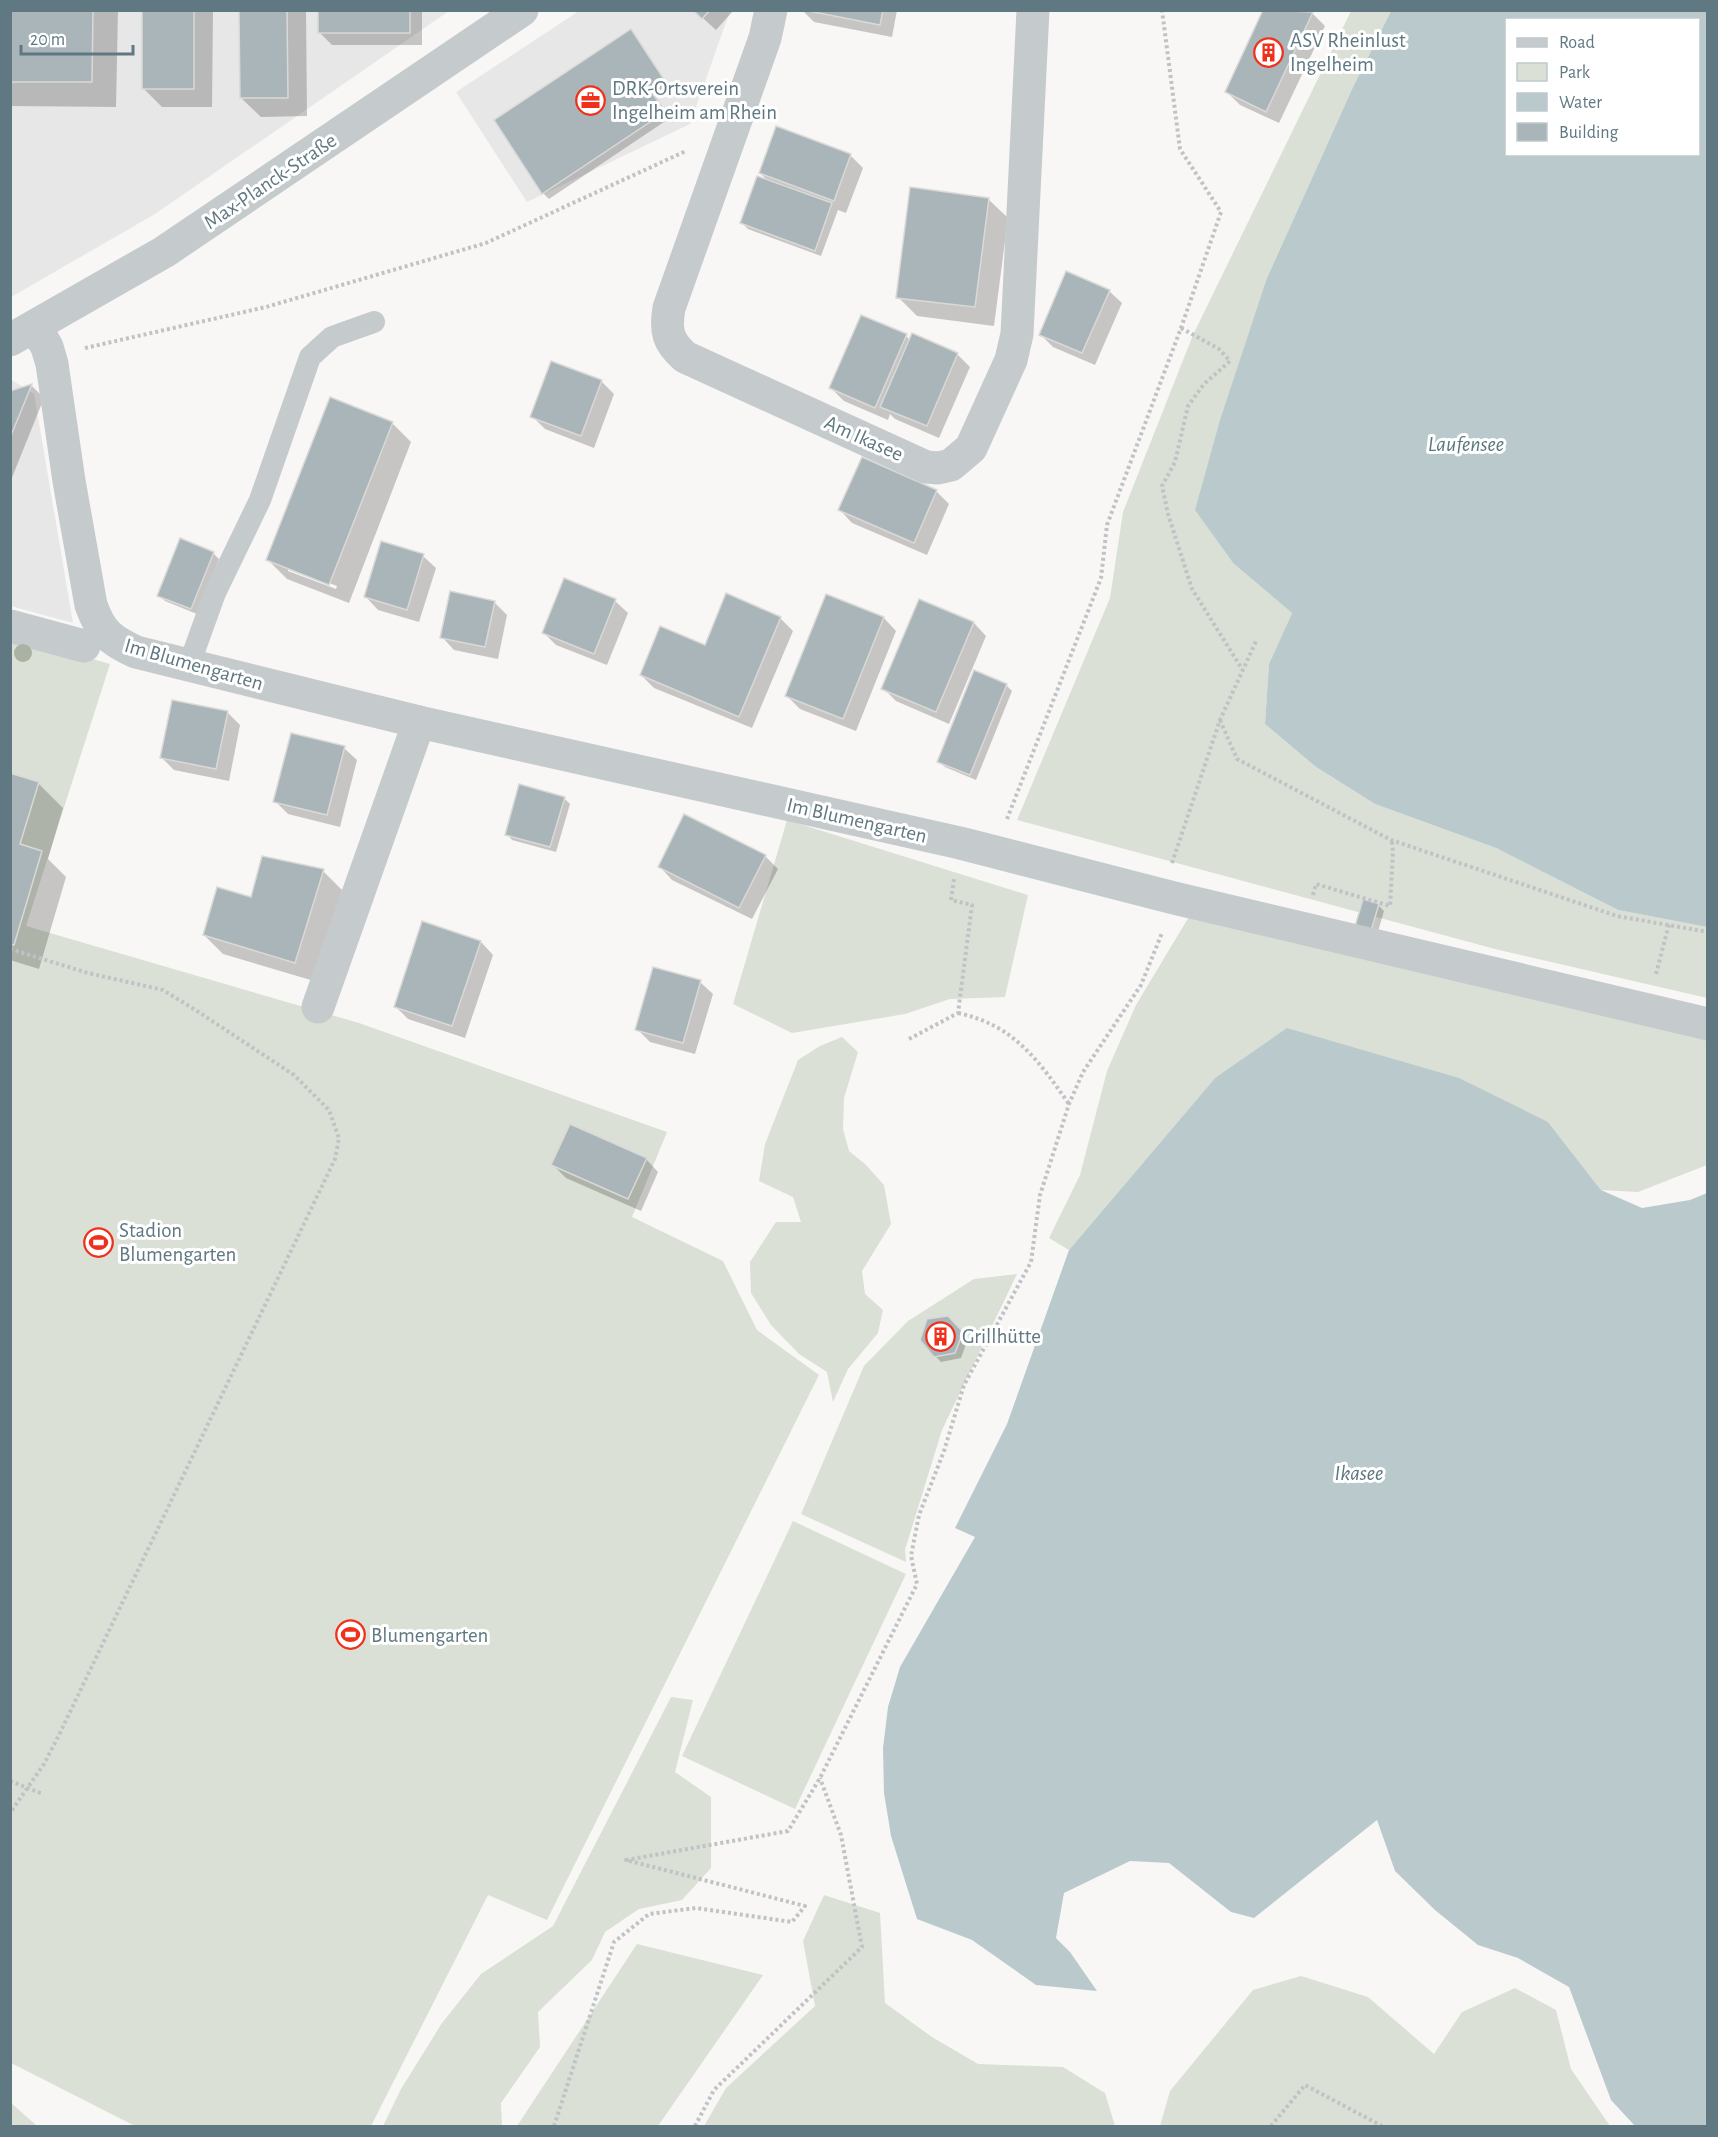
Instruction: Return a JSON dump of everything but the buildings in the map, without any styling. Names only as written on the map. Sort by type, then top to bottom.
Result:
[{"type":"street","name":"Max-Planck-Straße","points":[[23,333],[164,252],[522,10]]},
{"type":"street","name":"Am Ikasee","points":[[771,10],[765,38],[669,308],[666,322],[669,336],[673,346],[685,357],[927,467],[938,468],[951,465],[971,448],[1011,360],[1017,334],[1033,10]]},
{"type":"street","name":"Im Blumengarten","points":[[23,333],[47,348],[52,364],[69,481],[91,605],[97,623],[116,642],[136,652],[419,722],[994,852],[1167,896],[1707,1024]]},
{"type":"street","points":[[10,626],[84,646]]},
{"type":"street","points":[[318,1007],[419,722]]},
{"type":"lane","points":[[189,664],[215,593],[260,500],[310,357],[332,337],[374,322]]},
{"type":"path","points":[[994,852],[1101,578],[1107,525],[1181,328],[1221,212],[1180,149],[1162,10]]},
{"type":"path","points":[[52,364],[80,350],[266,307],[486,243],[732,129]]},
{"type":"path","points":[[1181,328],[1219,349],[1230,361],[1204,384],[1188,406],[1175,462],[1162,486],[1168,514],[1192,589],[1242,669]]},
{"type":"path","points":[[554,2127],[614,1942],[650,1914],[696,1908],[792,1922],[805,1906],[626,1860],[788,1831],[820,1778],[916,1584],[911,1556],[919,1515],[944,1451],[964,1385],[1031,1262],[1040,1195],[1069,1104],[1083,1072],[1141,985],[1158,945],[1167,896],[1220,720],[1257,639]]},
{"type":"path","points":[[1220,720],[1237,759],[1391,840],[1617,916],[1707,932]]},
{"type":"path","points":[[1390,906],[1393,852],[1391,840]]},
{"type":"path","points":[[951,900],[972,905],[958,1013]]},
{"type":"path","points":[[1654,979],[1669,924]]},
{"type":"path","points":[[10,949],[88,973],[163,990],[294,1075],[329,1110],[339,1138],[335,1159],[58,1737],[44,1764],[10,1813]]},
{"type":"path","points":[[909,1039],[958,1013],[973,1016],[1012,1035],[1042,1066],[1069,1104]]},
{"type":"path","points":[[695,2127],[714,2090],[862,1947],[841,1834],[820,1778]]},
{"type":"path","points":[[10,1781],[43,1794]]},
{"type":"path","points":[[1271,2127],[1305,2085],[1382,2127]]},
{"type":"shaded area","points":[[11,11],[449,11],[155,214],[11,297]]},
{"type":"shaded area","points":[[579,11],[730,11],[690,124],[527,202],[456,92]]},
{"type":"shaded area","points":[[10,379],[34,394],[73,623],[11,606]]},
{"type":"green space","points":[[1351,11],[1391,11],[1353,87],[1267,278],[1234,564],[1292,613],[1269,664],[1265,724],[1316,767],[1375,804],[1496,848],[1618,910],[1707,927],[1707,998],[1495,949],[1017,820],[1110,598],[1123,512],[1193,335]]},
{"type":"green space","name":"Blumengarten","points":[[11,635],[110,664],[26,926],[359,1023],[667,1132],[632,1217],[723,1261],[757,1330],[819,1375],[547,1920],[488,1895],[371,2126],[135,2126],[11,2063]]},
{"type":"green space","points":[[787,820],[1028,895],[1005,997],[950,999],[905,1014],[792,1033],[733,1004]]},
{"type":"green space","points":[[1193,910],[1707,1036],[1707,1165],[1638,1192],[1601,1190],[1548,1122],[1215,1078],[1069,1250],[1049,1238],[1080,1175],[1107,1071],[1136,1005]]},
{"type":"green space","points":[[842,1037],[858,1052],[844,1098],[843,1129],[849,1151],[866,1165],[884,1185],[891,1224],[862,1271],[865,1294],[883,1310],[878,1333],[848,1369],[833,1402],[827,1372],[799,1354],[771,1325],[751,1293],[750,1262],[776,1222],[801,1222],[793,1197],[759,1181],[765,1144],[798,1060],[820,1046]]},
{"type":"green space","points":[[1017,1274],[942,1430],[905,1550],[906,1562],[801,1514],[864,1366],[908,1321],[974,1279]]},
{"type":"green space","points":[[793,1521],[906,1574],[795,1809],[682,1756]]},
{"type":"green space","points":[[671,1697],[693,1700],[675,1772],[711,1797],[711,1868],[682,1900],[639,1909],[605,1932],[592,1960],[538,2012],[540,2047],[501,2103],[502,2126],[383,2126],[401,2089],[442,2023],[481,1974],[553,1926]]},
{"type":"green space","points":[[824,1895],[880,1913],[885,2003],[932,2037],[978,2064],[1063,2067],[1105,2093],[1115,2126],[704,2126],[726,2088],[815,2006],[803,1941]]},
{"type":"green space","points":[[637,1944],[763,1975],[658,2126],[517,2126]]},
{"type":"green space","points":[[1301,1976],[1368,1997],[1434,2054],[1462,2012],[1515,1988],[1556,2010],[1571,2069],[1610,2126],[1160,2126],[1170,2091],[1253,1990]]},
{"type":"green space","points":[[10,2102],[37,2126],[11,2126]]},
{"type":"water","name":"Laufensee","points":[[1391,11],[1707,11],[1707,927],[1618,910],[1496,848],[1375,804],[1316,767],[1265,724],[1269,664],[1292,613],[1234,564],[1195,510],[1220,420],[1267,278],[1353,87]]},
{"type":"water","name":"Ikasee","points":[[1287,1028],[1459,1078],[1548,1122],[1601,1190],[1642,1208],[1690,1200],[1707,1193],[1707,2126],[1635,2126],[1611,2100],[1569,1987],[1518,1958],[1478,1945],[1435,1910],[1395,1871],[1377,1820],[1254,1918],[1231,1912],[1169,1863],[1130,1861],[1064,1893],[1056,1938],[1070,1952],[1097,1991],[1036,1985],[972,1940],[917,1919],[891,1836],[884,1793],[883,1748],[888,1707],[900,1667],[975,1537],[955,1528],[1007,1424],[1069,1250],[1215,1078]]},
{"type":"place","name":"ASV Rheinlust Ingelheim","points":[[1269,52]]},
{"type":"place","name":"DRK-Ortsverein Ingelheim am Rhein","points":[[591,100]]},
{"type":"place","name":"Stadion Blumengarten","points":[[98,1242]]},
{"type":"place","name":"Grillhütte","points":[[941,1336]]},
{"type":"place","name":"Blumengarten","points":[[350,1635]]}]
